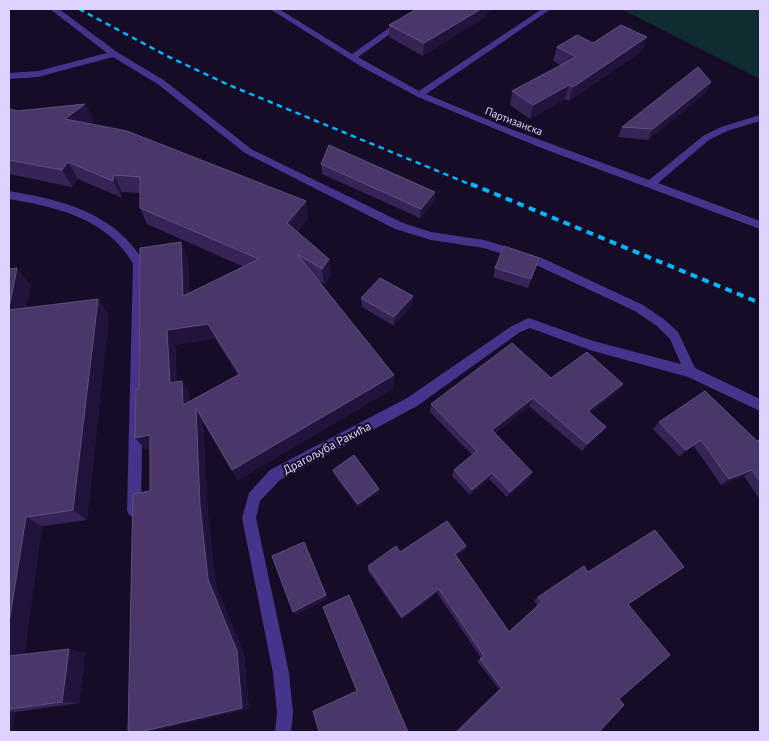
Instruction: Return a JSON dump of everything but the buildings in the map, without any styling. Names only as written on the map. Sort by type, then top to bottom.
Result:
[{"type":"street","points":[[54,9],[114,54],[162,83],[248,152],[399,226],[431,236],[484,244],[538,261],[639,308],[661,323],[674,336],[691,372],[760,405]]},
{"type":"street","name":"Партизанска","points":[[274,9],[353,57],[420,94],[500,128],[652,183],[760,225]]},
{"type":"street","points":[[353,57],[421,9]]},
{"type":"street","points":[[420,94],[547,9]]},
{"type":"street","points":[[9,76],[38,74],[114,54]]},
{"type":"street","points":[[652,183],[706,138],[724,129],[760,118]]},
{"type":"street","points":[[9,195],[58,204],[113,231],[134,252],[139,264],[134,523]]},
{"type":"street","name":"Драгољуба Ракића","points":[[283,732],[285,713],[281,673],[249,518],[254,498],[275,476],[412,402],[516,329],[529,323],[593,346],[691,372]]},
{"type":"green space","points":[[621,9],[760,9],[760,79]]},
{"type":"railway","points":[[79,9],[169,57],[229,85],[474,186]]},
{"type":"railway","points":[[471,184],[760,303]]}]
